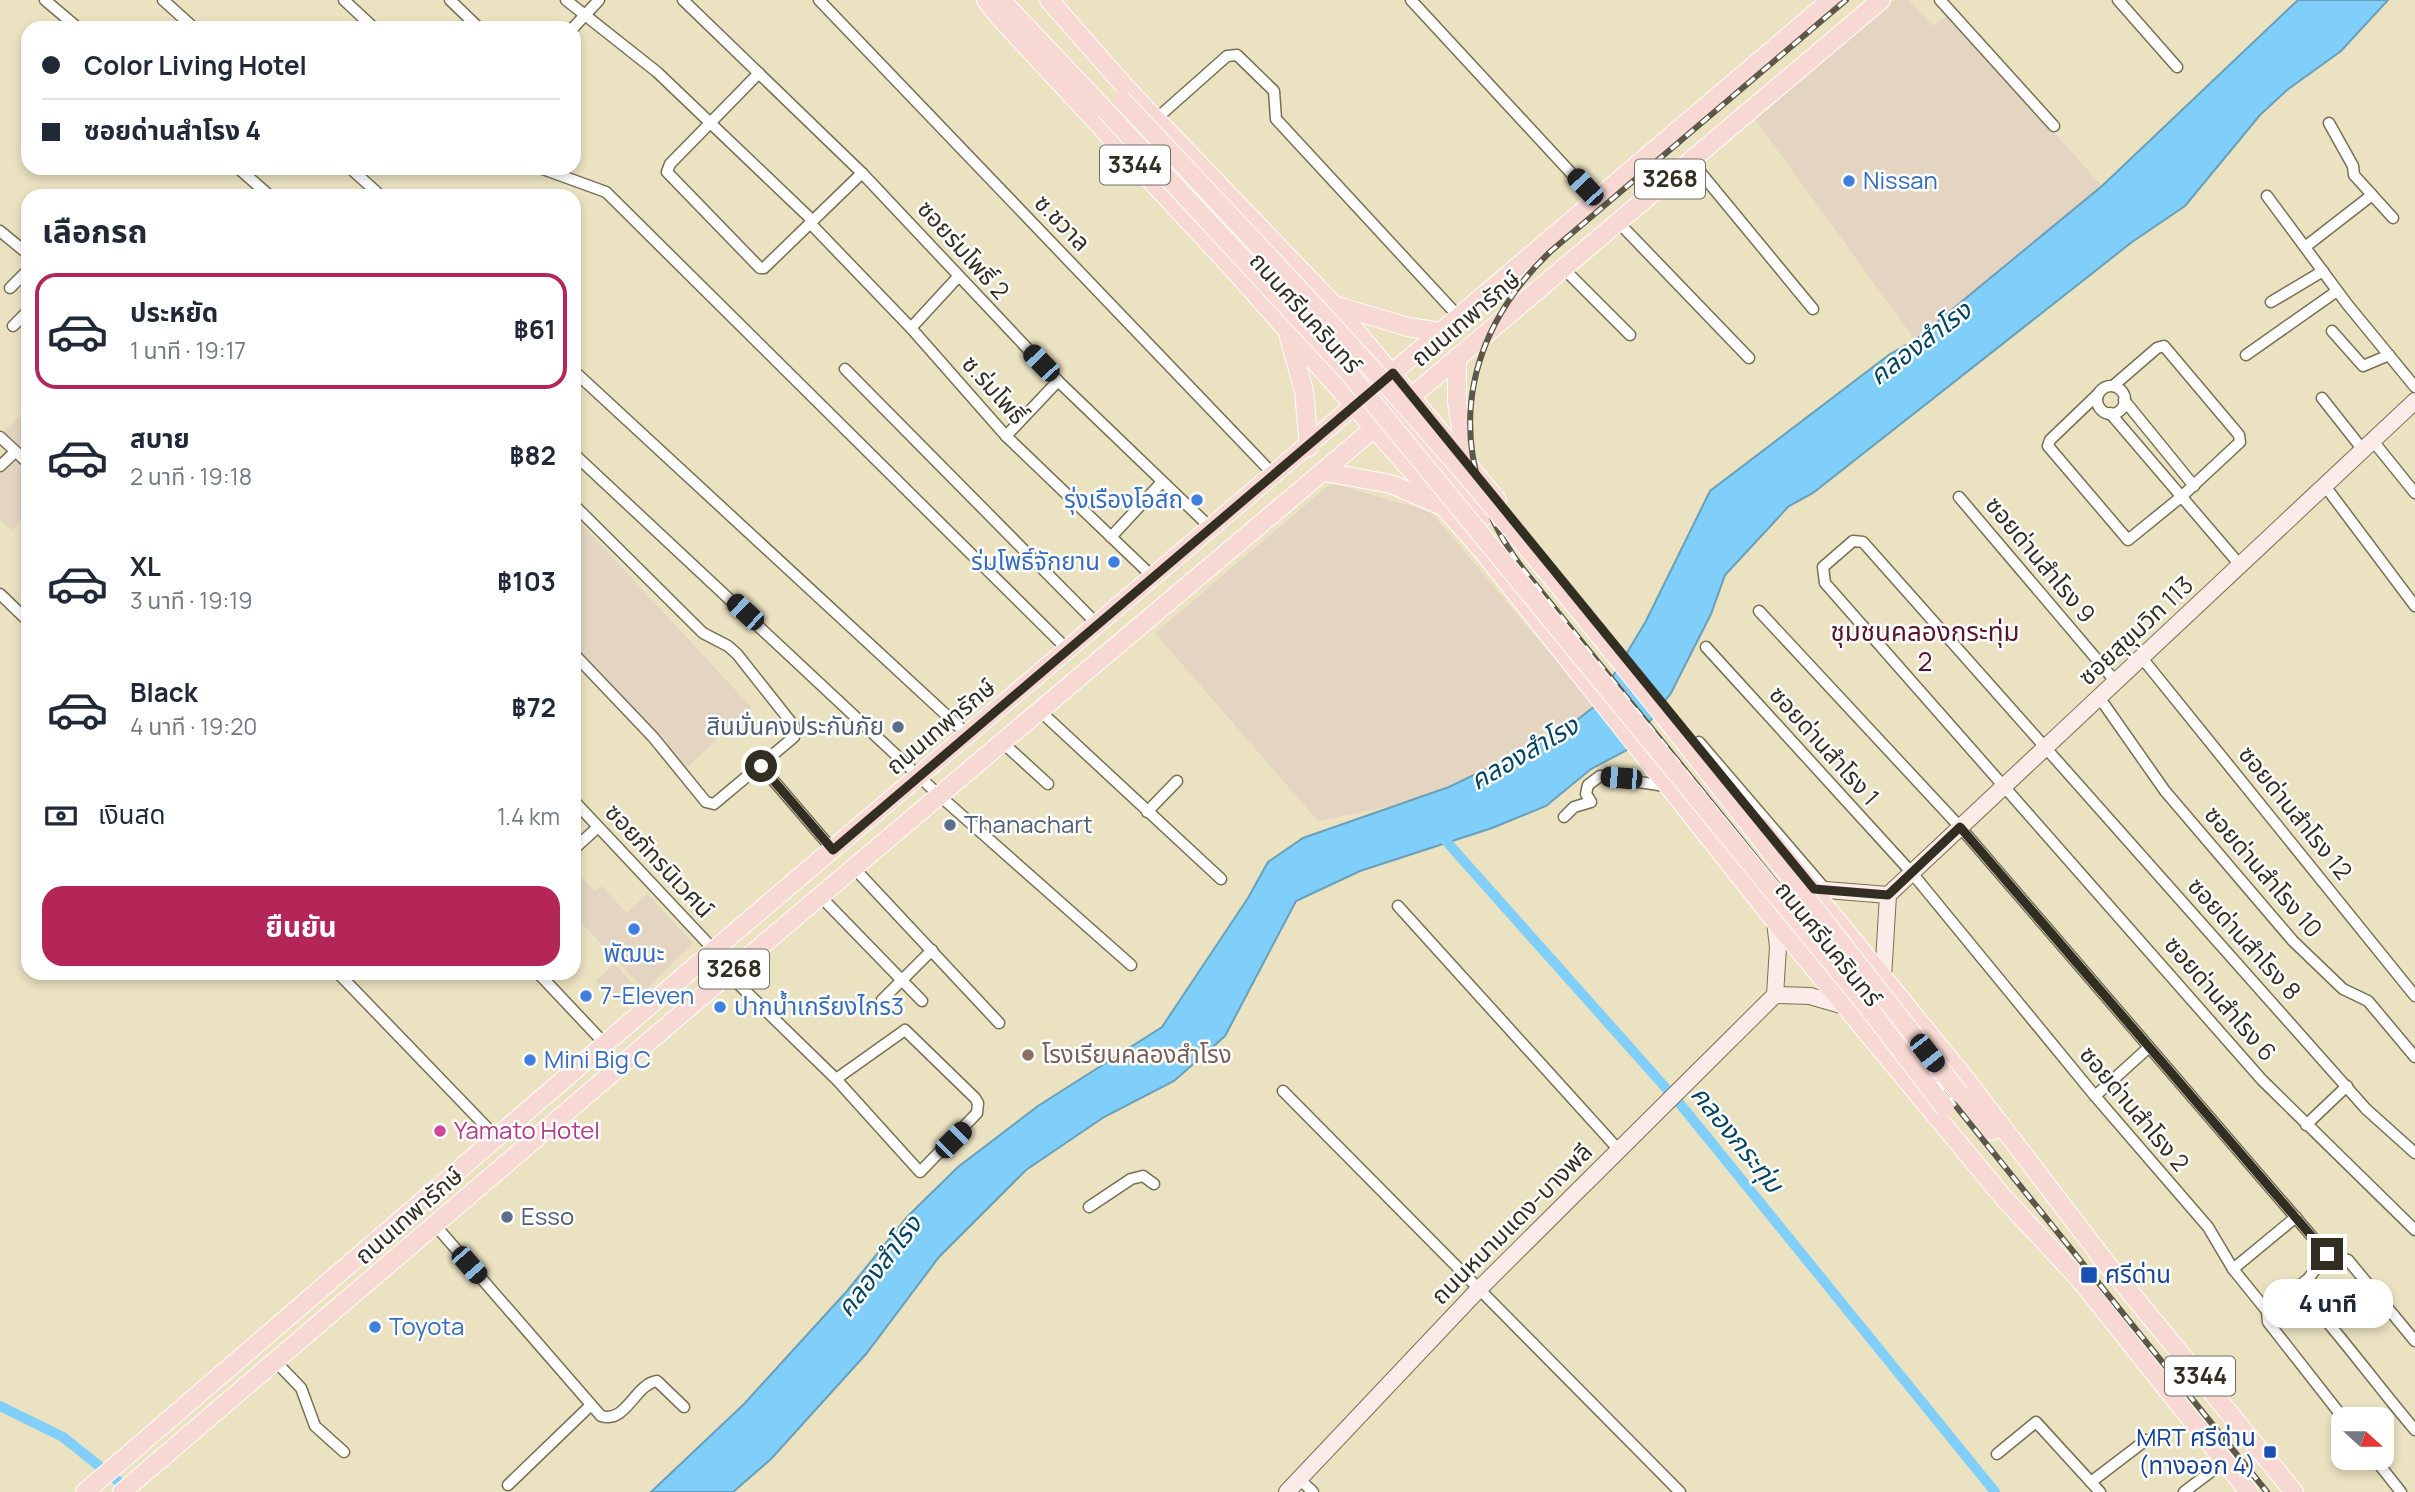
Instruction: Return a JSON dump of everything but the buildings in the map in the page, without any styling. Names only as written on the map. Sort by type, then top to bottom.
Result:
[{"type":"main road","name":"ถนนศรีนครินทร์","points":[[986,0],[1234,270],[1481,549],[1740,873],[1776,929],[1848,1007],[2003,1197],[2083,1283]]},
{"type":"main road","name":"ถนนศรีนครินทร์","points":[[1001,0],[1348,372],[1864,1002],[2249,1492]]},
{"type":"main road","name":"ถนนศรีนครินทร์","points":[[1035,0],[1121,99],[1366,360],[1472,483],[1695,757],[1960,1094],[2104,1260],[2294,1492]]},
{"type":"main road","name":"ถนนศรีนครินทร์","points":[[1049,0],[1156,119],[1334,305],[1393,373],[1771,839],[1820,890],[1883,978],[1968,1082],[2104,1260]]},
{"type":"main road","name":"ถนนเทพารักษ์","points":[[89,1488],[714,950],[1356,407],[1441,331],[1830,0]]},
{"type":"main road","name":"ถนนเทพารักษ์","points":[[122,1492],[820,896],[1881,0]]},
{"type":"main road","points":[[1234,270],[1248,274],[1265,267],[1272,251],[1268,236]]},
{"type":"main road","points":[[1265,267],[1376,389],[1485,516]]},
{"type":"main road","points":[[1334,305],[1408,327],[1441,331]]},
{"type":"main road","points":[[1285,327],[1296,354],[1304,391],[1308,447]]},
{"type":"main road","points":[[1457,357],[1459,433],[1467,462]]},
{"type":"main road","name":"ซอยสุขุมวิท 113","points":[[1888,895],[2415,401]]},
{"type":"main road","points":[[1325,472],[1391,484],[1446,509]]},
{"type":"main road","points":[[1481,549],[1475,533],[1485,516],[1498,512],[1515,522]]},
{"type":"main road","points":[[1820,890],[1888,895],[1883,978]]},
{"type":"main road","points":[[1776,929],[1775,995],[1810,996],[1848,1007]]},
{"type":"main road","name":"ถนนหนามแดง-บางพลี","points":[[1287,1492],[1478,1290],[1775,995]]},
{"type":"main road","points":[[388,1232],[407,1249]]},
{"type":"street","points":[[46,0],[70,21]]},
{"type":"street","points":[[163,0],[186,21]]},
{"type":"street","points":[[344,0],[366,21]]},
{"type":"street","points":[[450,0],[472,21]]},
{"type":"street","name":"ซ.ร่มโพธิ์","points":[[566,0],[584,17],[647,63],[811,221],[911,328],[1006,436],[1154,578]]},
{"type":"street","points":[[580,21],[599,0]]},
{"type":"street","name":"ซอยร่มโพธิ์ 2","points":[[682,0],[862,173],[914,226],[957,278],[1058,381],[1212,529]]},
{"type":"street","name":"ซ.ชวาล","points":[[819,0],[1275,475]]},
{"type":"street","points":[[1411,0],[1596,200]]},
{"type":"street","points":[[1940,0],[2054,126]]},
{"type":"street","points":[[2119,0],[2177,67]]},
{"type":"street","points":[[1156,119],[1227,56],[1237,55],[1274,91],[1276,119],[1459,317]]},
{"type":"street","points":[[759,74],[667,168],[671,178],[702,211],[762,268],[862,173]]},
{"type":"street","points":[[2329,123],[2353,166],[2354,175],[2393,218]]},
{"type":"street","points":[[1691,161],[1813,309]]},
{"type":"street","points":[[246,175],[262,189]]},
{"type":"street","points":[[358,175],[373,189]]},
{"type":"street","points":[[561,175],[598,187],[615,201],[1069,651]]},
{"type":"street","points":[[2305,247],[2372,195]]},
{"type":"street","points":[[2267,196],[2337,291],[2415,387]]},
{"type":"street","points":[[1619,223],[1749,358]]},
{"type":"street","points":[[0,231],[21,248]]},
{"type":"street","points":[[1564,269],[1630,335]]},
{"type":"street","points":[[2270,302],[2323,271]]},
{"type":"street","points":[[10,288],[21,277]]},
{"type":"street","points":[[911,328],[957,278]]},
{"type":"street","points":[[2246,355],[2337,291]]},
{"type":"street","points":[[13,326],[21,318]]},
{"type":"street","points":[[2332,331],[2363,366],[2389,355]]},
{"type":"street","points":[[2164,346],[2239,435],[2240,442],[2181,498],[2128,540],[2048,446],[2050,440],[2098,394],[2104,388],[2113,386],[2157,348],[2164,346]]},
{"type":"street","points":[[845,369],[1098,626]]},
{"type":"street","points":[[581,377],[969,736]]},
{"type":"street","points":[[1006,436],[1058,381]]},
{"type":"street","points":[[2113,386],[2120,390],[2124,400],[2194,486]]},
{"type":"street","points":[[2098,394],[2100,408],[2109,413],[2240,565]]},
{"type":"street","points":[[2322,398],[2415,493]]},
{"type":"street","points":[[2109,413],[2120,410],[2124,400]]},
{"type":"street","points":[[0,437],[21,457]]},
{"type":"street","points":[[0,466],[15,452]]},
{"type":"street","points":[[581,461],[940,796],[1131,965]]},
{"type":"street","points":[[1111,537],[1162,482]]},
{"type":"street","points":[[2325,486],[2415,606]]},
{"type":"street","name":"ซอยด่านสำโรง 9","points":[[1959,497],[2116,682]]},
{"type":"street","points":[[581,512],[631,565],[703,633],[737,654],[794,726],[791,740],[715,804],[706,802],[653,737],[581,661]]},
{"type":"street","name":"ซอยด่านสำโรง 8","points":[[1838,554],[1853,541],[1863,542],[2366,1109],[2415,1153]]},
{"type":"street","name":"ซอยด่านสำโรง 6","points":[[1838,554],[1823,568],[1825,583],[2262,1080],[2415,1230]]},
{"type":"street","points":[[0,594],[21,614]]},
{"type":"street","points":[[1759,611],[1960,827],[2147,1049],[2327,1254],[2348,1260],[2415,1341]]},
{"type":"street","name":"ซอยด่านสำโรง 1","points":[[1706,647],[1912,873]]},
{"type":"street","name":"ซอยด่านสำโรง 12","points":[[2142,657],[2415,996]]},
{"type":"street","name":"ซอยด่านสำโรง 10","points":[[2099,697],[2165,791],[2294,941],[2343,989],[2368,1001],[2415,1057]]},
{"type":"street","points":[[1040,711],[1221,879]]},
{"type":"street","points":[[1699,742],[1820,890]]},
{"type":"street","points":[[1003,743],[1048,784]]},
{"type":"street","points":[[761,766],[833,850]]},
{"type":"street","points":[[1564,817],[1574,807],[1591,802],[1586,794],[1588,785],[1600,776],[1663,782],[1776,929]]},
{"type":"street","points":[[1147,812],[1177,781]]},
{"type":"street","name":"ซอยภัทรนิเวศน์","points":[[581,809],[714,950]]},
{"type":"street","points":[[581,843],[598,827]]},
{"type":"street","points":[[854,868],[999,1023]]},
{"type":"street","name":"ซอยด่านสำโรง 2","points":[[1912,873],[2095,1097],[2208,1227],[2233,1269],[2267,1311],[2268,1322],[2335,1407]]},
{"type":"street","points":[[820,896],[922,1001]]},
{"type":"street","points":[[1398,906],[1618,1149]]},
{"type":"street","points":[[882,1000],[932,950]]},
{"type":"street","points":[[729,974],[836,1079],[920,1171],[977,1113],[978,1103],[975,1098],[905,1030],[836,1079]]},
{"type":"street","points":[[345,980],[497,1138]]},
{"type":"street","points":[[545,980],[605,1044]]},
{"type":"street","points":[[2095,1097],[2147,1049]]},
{"type":"street","points":[[2306,1125],[2347,1086]]},
{"type":"street","points":[[1283,1091],[1679,1492]]},
{"type":"street","points":[[1089,1208],[1131,1179],[1143,1176],[1154,1184]]},
{"type":"street","points":[[2233,1269],[2296,1217]]},
{"type":"street","points":[[435,1226],[601,1416],[609,1419],[617,1415],[649,1382],[657,1381],[684,1407]]},
{"type":"street","points":[[2267,1311],[2298,1288],[2321,1265],[2327,1254]]},
{"type":"street","points":[[2298,1288],[2349,1344],[2373,1381],[2415,1430]]},
{"type":"street","points":[[276,1362],[301,1388],[315,1426],[344,1452]]},
{"type":"street","points":[[508,1485],[592,1405]]},
{"type":"street","points":[[1997,1454],[2036,1422],[2100,1492]]},
{"type":"street","points":[[2091,1482],[2146,1440]]},
{"type":"street","points":[[2184,1492],[2225,1461]]},
{"type":"street","points":[[2384,1470],[2401,1492]]},
{"type":"street","points":[[1299,1479],[1313,1492]]},
{"type":"shaded area","points":[[1895,0],[1908,0],[1933,26],[1948,15],[2102,186],[1915,340],[1755,119]]},
{"type":"shaded area","points":[[21,414],[21,451],[2,433]]},
{"type":"shaded area","points":[[15,452],[21,457],[21,520],[12,530],[0,520],[0,467]]},
{"type":"shaded area","points":[[1335,484],[1431,512],[1595,707],[1559,734],[1449,787],[1401,804],[1318,821],[1155,633],[1329,485]]},
{"type":"shaded area","points":[[581,524],[751,707],[679,775],[581,670]]},
{"type":"shaded area","name":"พัฒนะ","points":[[581,877],[595,891],[601,886],[627,913],[647,894],[693,943],[645,990],[581,922]]},
{"type":"shaded area","points":[[615,964],[638,990],[623,1003],[609,987],[604,992],[595,981]]},
{"type":"water","name":"คลองสำโรง","points":[[2298,0],[2388,0],[2341,51],[2287,90],[2260,115],[2185,206],[2132,242],[1813,493],[1789,506],[1725,575],[1711,614],[1671,693],[1629,749],[1591,769],[1546,806],[1492,828],[1360,871],[1296,901],[1225,1036],[1174,1081],[1104,1117],[1026,1170],[939,1257],[866,1354],[771,1459],[733,1492],[651,1492],[744,1404],[847,1291],[907,1217],[958,1167],[1038,1106],[1162,1027],[1248,898],[1268,862],[1303,838],[1449,787],[1559,734],[1595,706],[1646,621],[1710,491],[1890,354],[1915,340],[2102,186]]},
{"type":"waterway","name":"คลองกระทุ่ม","points":[[1438,832],[1681,1105],[1995,1492]]},
{"type":"waterway","points":[[0,1406],[63,1437],[129,1490]]},
{"type":"railway","points":[[1846,0],[1551,251],[1519,286],[1495,324],[1479,364],[1471,404],[1471,446],[1480,487],[1497,529],[1523,569],[2267,1492]]},
{"type":"place","name":"Nissan","points":[[1849,181]]},
{"type":"place","name":"รุ่งเรืองโอสถ","points":[[1197,500]]},
{"type":"place","name":"ร่มโพธิ์จักยาน","points":[[1114,562]]},
{"type":"place","name":"สินมั่นคงประกันภัย","points":[[898,727]]},
{"type":"place","name":"Thanachart","points":[[950,825]]},
{"type":"place","name":"พัฒนะ","points":[[634,929]]},
{"type":"place","name":"7-Eleven","points":[[586,996]]},
{"type":"place","name":"ปากน้ำเกรียงไกร3","points":[[720,1007]]},
{"type":"place","name":"โรงเรียนคลองสำโรง","points":[[1028,1055]]},
{"type":"place","name":"Mini Big C","points":[[530,1060]]},
{"type":"place","name":"Yamato Hotel","points":[[440,1131]]},
{"type":"place","name":"Esso","points":[[507,1217]]},
{"type":"place","name":"ศรีด่าน","points":[[2089,1275]]},
{"type":"place","name":"Toyota","points":[[375,1327]]},
{"type":"place","name":"MRT ศรีด่าน (ทางออก 4)","points":[[2270,1452]]},
{"type":"district","name":"ชุมชนคลองกระทุ่ม 2","points":[[1925,647]]},
{"type":"route","points":[[761,766],[833,850],[1084,639],[1393,373],[1814,889],[1888,895],[1960,827],[2147,1049],[2327,1254]]}]
